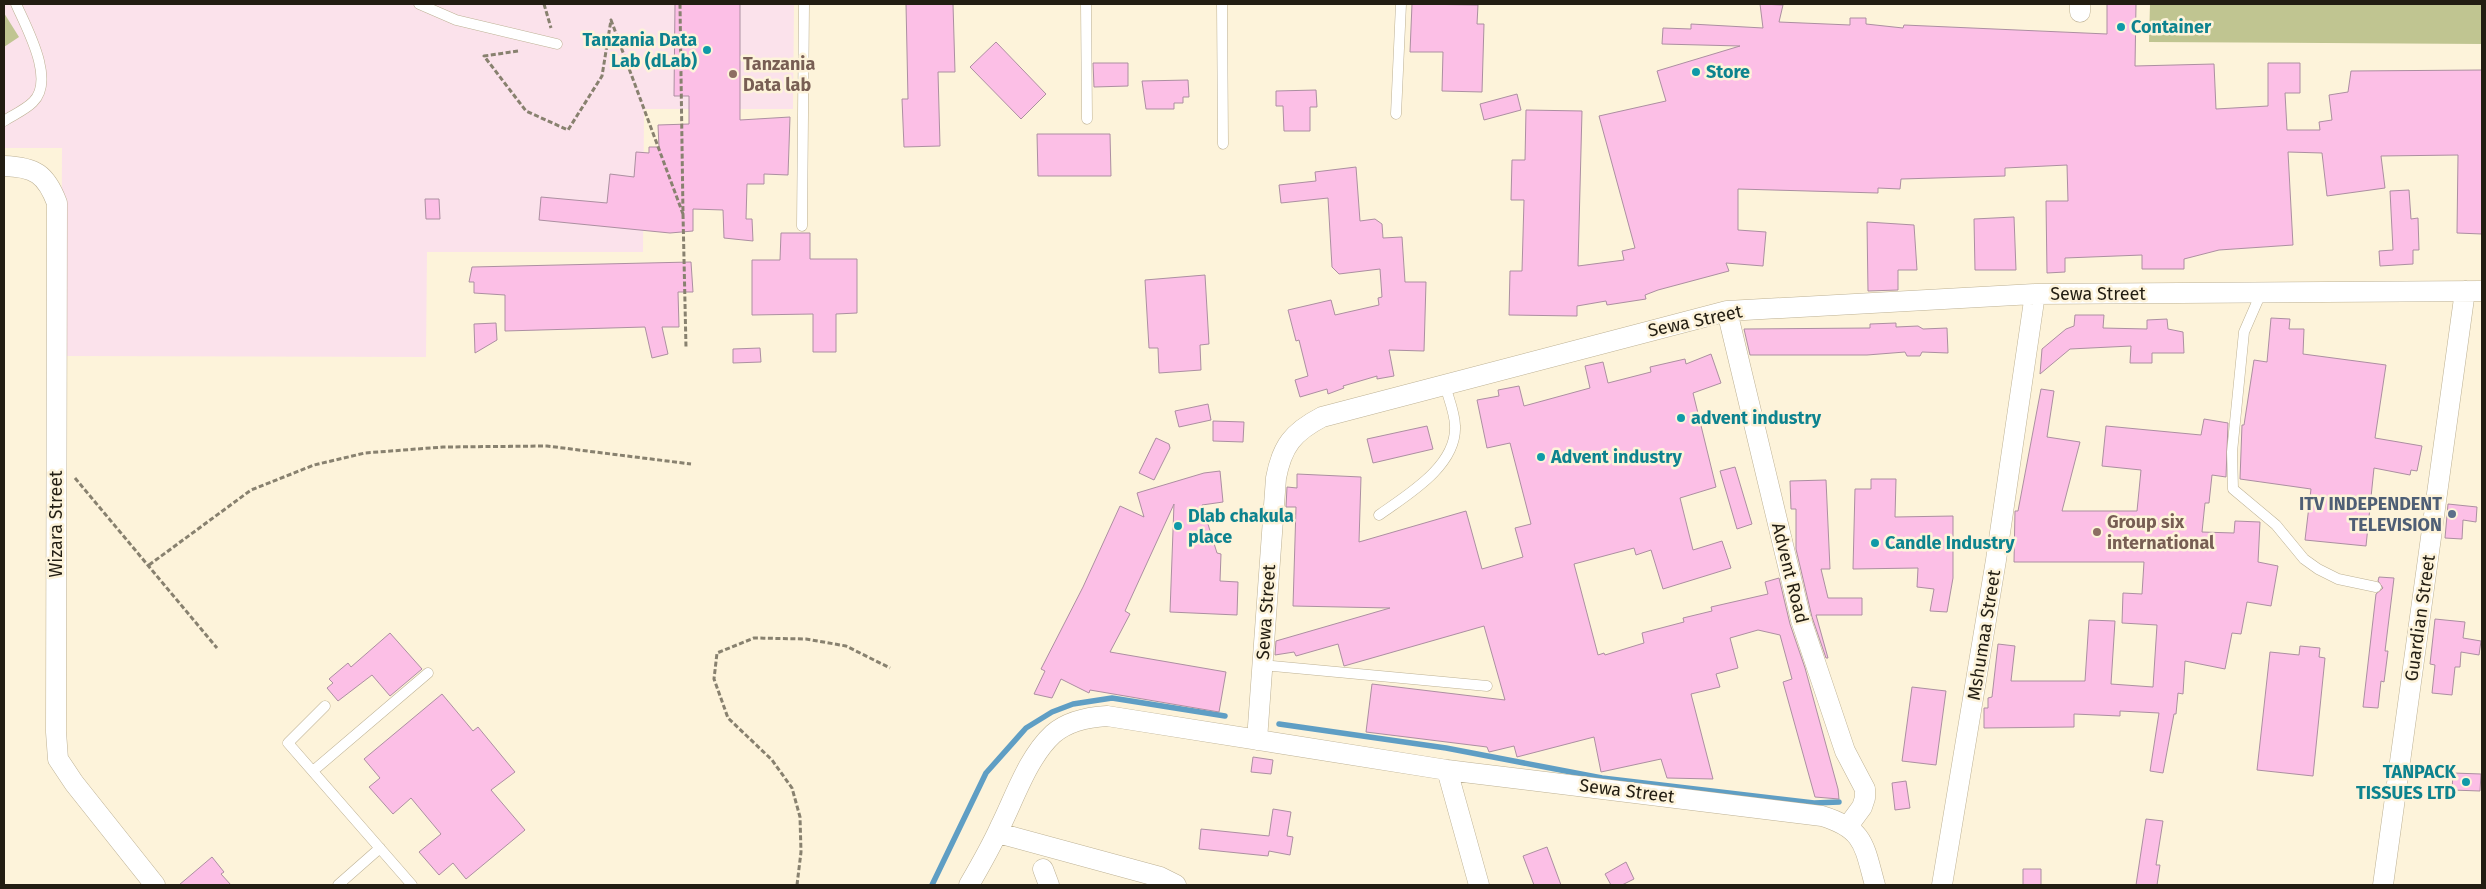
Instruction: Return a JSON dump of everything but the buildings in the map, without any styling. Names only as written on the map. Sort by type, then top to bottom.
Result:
[{"type":"street","name":"Wizara Street","points":[[4,166],[26,166],[41,175],[52,188],[57,203],[56,732],[58,758],[74,784],[155,885]]},
{"type":"street","name":"Sewa Street","points":[[1256,740],[1276,478],[1280,456],[1302,430],[1322,417],[1727,311],[2035,294],[2474,291]]},
{"type":"street","name":"Guardian Street","points":[[2383,885],[2474,291]]},
{"type":"street","name":"Mshumaa Street","points":[[1942,885],[1996,560],[2035,294]]},
{"type":"street","name":"Advent Road","points":[[1727,311],[1801,620],[1845,751],[1864,789],[1865,798],[1862,807],[1848,826]]},
{"type":"street","name":"Sewa Street","points":[[969,885],[998,833],[1028,769],[1041,750],[1054,733],[1073,722],[1090,717],[1107,716],[1447,770],[1792,811],[1822,816],[1848,826]]},
{"type":"street","points":[[1447,770],[1478,885]]},
{"type":"street","points":[[1848,826],[1858,836],[1865,851],[1875,885]]},
{"type":"street","points":[[998,833],[1160,877],[1176,885]]},
{"type":"lane","points":[[4,121],[34,101],[42,80],[36,51],[16,4]]},
{"type":"lane","points":[[419,4],[456,20],[557,44]]},
{"type":"lane","points":[[802,226],[804,4]]},
{"type":"lane","points":[[1086,4],[1087,119]]},
{"type":"lane","points":[[1222,4],[1223,144]]},
{"type":"lane","points":[[1396,114],[1401,4]]},
{"type":"lane","points":[[2261,293],[2244,332],[2232,452],[2233,489],[2276,525],[2304,559],[2318,569],[2338,579],[2376,587]]},
{"type":"lane","points":[[1379,516],[1425,483],[1451,450],[1455,426],[1445,385]]},
{"type":"lane","points":[[1262,666],[1487,686]]},
{"type":"lane","points":[[313,771],[428,673]]},
{"type":"lane","points":[[325,706],[288,743],[412,885]]},
{"type":"lane","points":[[338,885],[380,848]]},
{"type":"path","points":[[544,4],[557,44]]},
{"type":"path","points":[[680,4],[682,214],[686,348]]},
{"type":"path","points":[[521,50],[484,56],[526,111],[568,130],[602,76],[611,20],[682,214]]},
{"type":"path","points":[[149,566],[251,490],[314,466],[365,452],[443,447],[547,446],[691,464]]},
{"type":"path","points":[[56,454],[218,648]]},
{"type":"path","points":[[797,885],[801,852],[800,817],[792,788],[772,760],[728,718],[714,679],[717,653],[754,638],[806,639],[846,646],[890,668]]},
{"type":"shaded area","points":[[4,4],[794,4],[793,109],[644,109],[643,252],[427,252],[426,357],[61,356],[62,148],[4,148]]},
{"type":"green space","points":[[2150,4],[2482,4],[2482,44],[2149,42]]},
{"type":"green space","points":[[4,13],[19,37],[4,47]]},
{"type":"waterway","points":[[932,885],[986,773],[1026,728],[1052,712],[1073,704],[1112,698],[1225,716]]},
{"type":"waterway","points":[[1279,724],[1446,748],[1602,778],[1814,803],[1839,802]]},
{"type":"place","name":"Container","points":[[2121,27]]},
{"type":"place","name":"Tanzania Data Lab (dLab)","points":[[707,50]]},
{"type":"place","name":"Store","points":[[1696,72]]},
{"type":"place","name":"Tanzania Data lab","points":[[733,74]]},
{"type":"place","name":"advent industry","points":[[1681,418]]},
{"type":"place","name":"Advent industry","points":[[1541,457]]},
{"type":"place","name":"ITV INDEPENDENT TELEVISION","points":[[2452,514]]},
{"type":"place","name":"Dlab chakula place","points":[[1178,526]]},
{"type":"place","name":"Group six international","points":[[2097,532]]},
{"type":"place","name":"Candle Industry","points":[[1875,543]]},
{"type":"place","name":"TANPACK TISSUES LTD","points":[[2466,782]]}]
